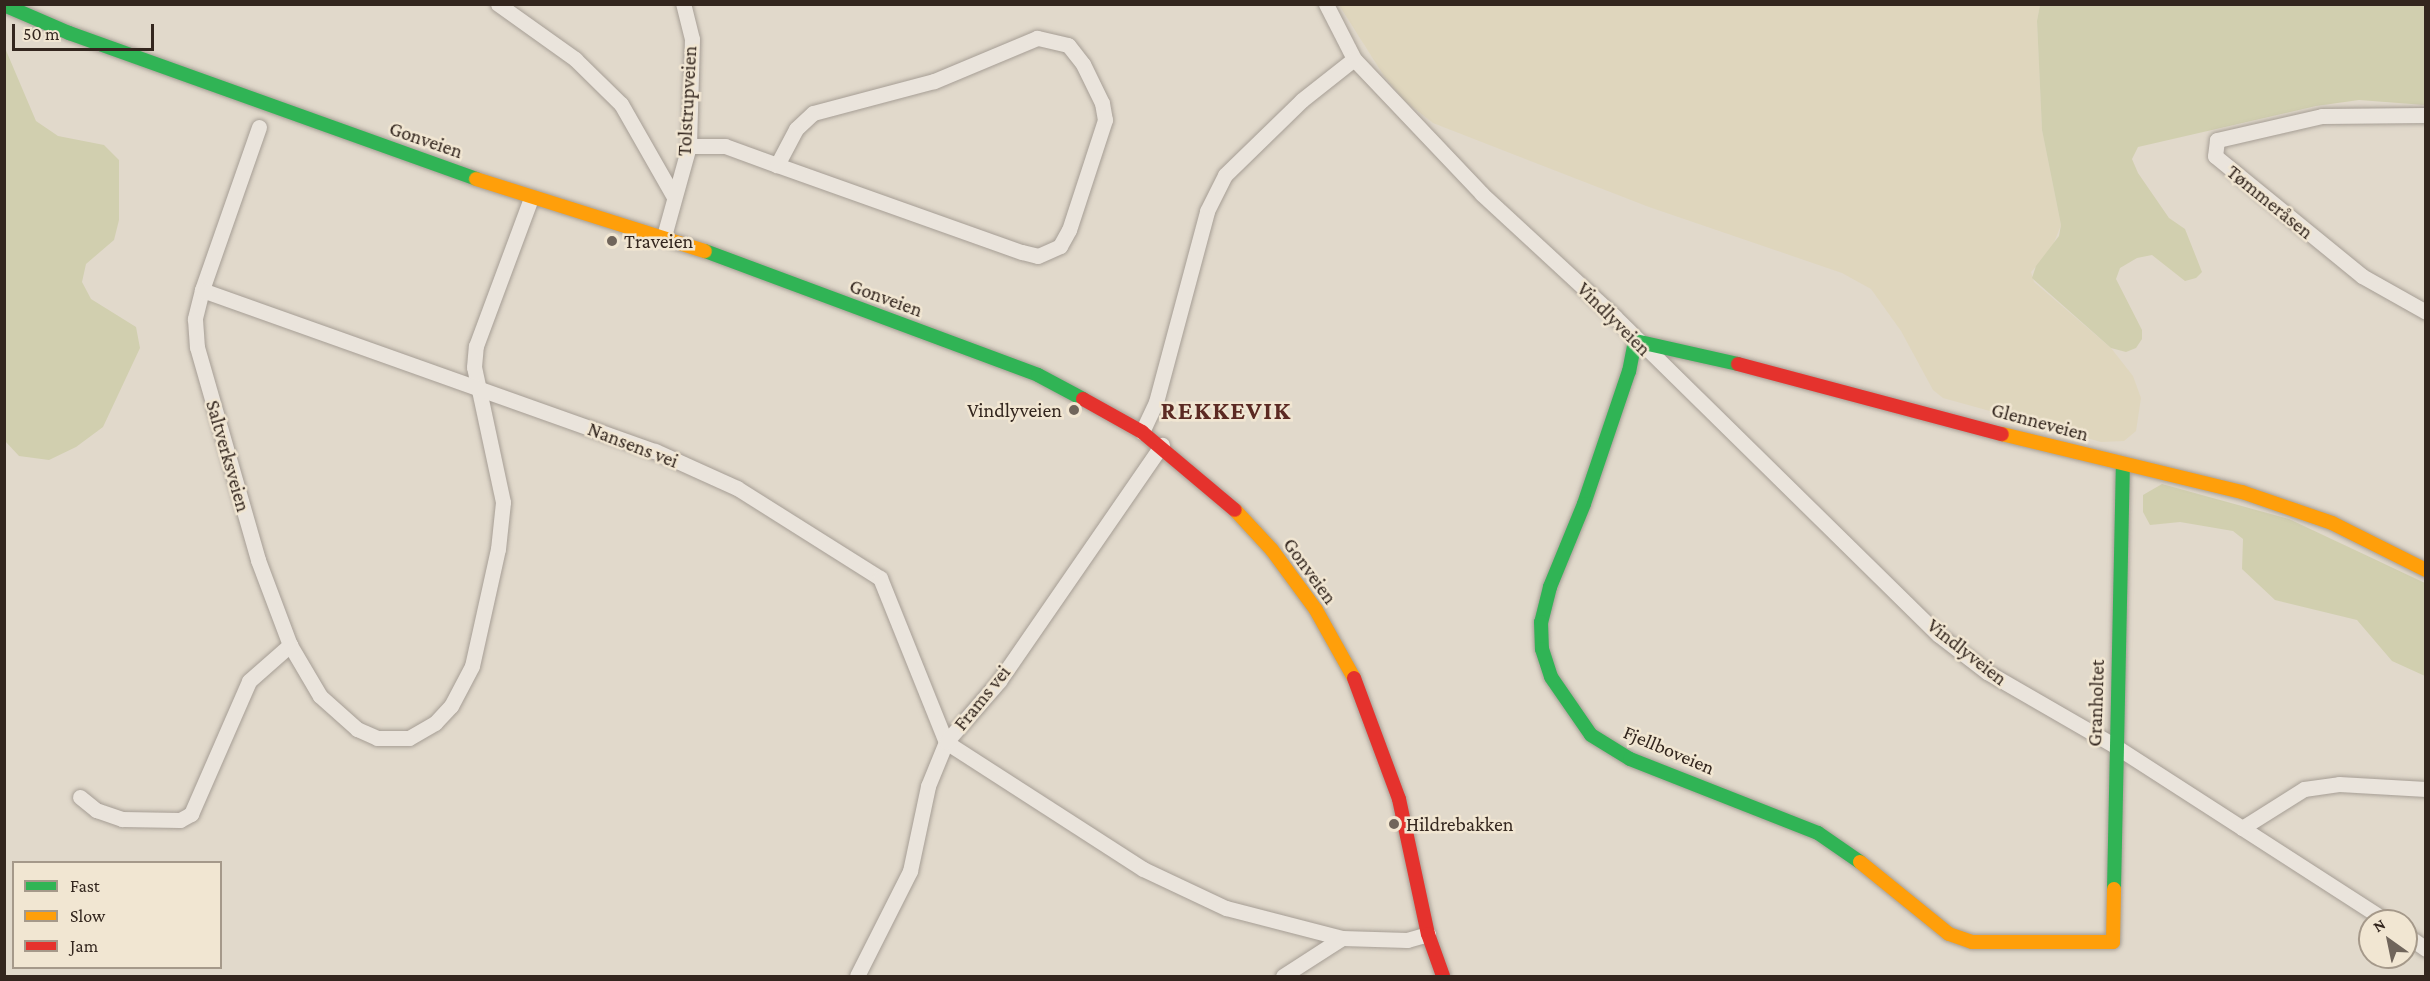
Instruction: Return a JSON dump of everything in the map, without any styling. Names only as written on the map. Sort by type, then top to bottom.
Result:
[{"type":"street","name":"Tolstrupveien","points":[[498,4],[575,59],[621,104],[674,197]]},
{"type":"street","name":"Vindlyveien","points":[[1326,4],[1354,59],[1482,194],[1607,309],[1635,341],[1940,635],[1987,672],[2115,747],[2368,909]]},
{"type":"street","name":"Gonveien","points":[[4,5],[69,33],[531,198],[664,236],[1038,375],[1162,445],[1230,504],[1272,550],[1316,610],[1349,666],[1399,799],[1428,934],[1443,976]]},
{"type":"street","name":"Tolstrupveien","points":[[664,236],[689,146],[692,39],[684,6]]},
{"type":"street","points":[[689,146],[725,146],[777,165],[1038,256],[1060,246],[1069,230],[1105,120],[1102,103],[1068,45],[1037,38],[934,81],[813,112],[796,129],[777,165]]},
{"type":"street","points":[[1142,432],[1159,394],[1207,211],[1224,175],[1302,99],[1354,59]]},
{"type":"street","name":"Tømmeråsen","points":[[2426,116],[2322,116],[2217,140],[2215,156],[2362,276],[2426,312]]},
{"type":"street","name":"Saltverksveien","points":[[259,127],[202,290],[195,319],[197,347],[258,560],[290,645],[320,696],[357,729],[390,740],[409,738],[435,723],[452,706],[472,666],[498,549],[502,502],[480,390]]},
{"type":"street","points":[[480,390],[474,367],[476,346],[531,198]]},
{"type":"street","name":"Nansens vei","points":[[202,290],[655,451],[737,488],[880,578],[946,742]]},
{"type":"street","name":"Glenneveien","points":[[1635,341],[1747,366],[2123,466],[2253,496],[2332,523],[2426,570]]},
{"type":"street","name":"Fjellboveien","points":[[1635,341],[1629,371],[1584,504],[1550,587],[1541,622],[1542,650],[1551,677],[1571,710],[1591,735],[1630,759],[1818,833],[1854,857],[1949,934],[1972,942],[2112,942]]},
{"type":"street","name":"Frams vei","points":[[857,976],[892,913],[910,871],[928,786],[946,742],[999,681],[1162,445]]},
{"type":"street","name":"Granholtet","points":[[2112,942],[2123,466]]},
{"type":"street","points":[[80,797],[96,810],[123,819],[180,820],[191,814],[249,681],[290,645]]},
{"type":"street","points":[[946,742],[1143,868],[1226,908],[1342,938],[1407,940],[1428,934]]},
{"type":"street","points":[[2242,828],[2304,789],[2339,784],[2426,789]]},
{"type":"street","points":[[1283,976],[1342,938]]},
{"type":"shaded area","points":[[1339,5],[2040,5],[2037,21],[2042,130],[2061,225],[2051,250],[2031,272],[2034,282],[2111,348],[2133,376],[2141,398],[2136,431],[2124,441],[2101,442],[1943,398],[1933,390],[1901,331],[1871,289],[1842,273],[1649,207],[1433,123],[1405,101],[1384,76]]},
{"type":"shaded area","points":[[2040,5],[2425,5],[2425,105],[2359,100],[2316,106],[2138,147],[2132,159],[2138,173],[2169,218],[2185,229],[2202,272],[2196,278],[2185,281],[2152,255],[2137,258],[2120,268],[2116,279],[2142,330],[2142,339],[2136,348],[2126,352],[2111,348],[2032,278],[2036,266],[2059,236],[2061,225],[2042,130],[2037,21]]},
{"type":"shaded area","points":[[5,48],[36,121],[58,136],[104,145],[119,160],[119,220],[114,240],[86,264],[82,282],[91,299],[136,327],[140,348],[103,427],[76,447],[49,460],[19,456],[5,441]]},
{"type":"shaded area","points":[[2162,484],[2289,519],[2425,583],[2425,676],[2392,661],[2357,620],[2275,600],[2242,569],[2243,539],[2233,531],[2180,522],[2150,525],[2143,512],[2143,495]]},
{"type":"traffic: fast","points":[[4,5],[69,33],[476,179]]},
{"type":"traffic: fast","points":[[705,251],[1038,375],[1083,399]]},
{"type":"traffic: fast","points":[[1738,364],[1635,341],[1629,371],[1584,504],[1550,587],[1541,622],[1542,649],[1551,677],[1591,735],[1630,759],[1818,833],[1860,862]]},
{"type":"traffic: fast","points":[[2114,889],[2123,466]]},
{"type":"traffic: slow","points":[[476,179],[705,251]]},
{"type":"traffic: slow","points":[[2002,434],[2242,492],[2332,523],[2426,570]]},
{"type":"traffic: slow","points":[[1235,510],[1272,550],[1316,610],[1354,678]]},
{"type":"traffic: slow","points":[[1860,862],[1949,934],[1972,942],[2113,942],[2114,889]]},
{"type":"traffic: jam","points":[[1738,364],[2002,434]]},
{"type":"traffic: jam","points":[[1083,399],[1142,432],[1235,510]]},
{"type":"traffic: jam","points":[[1354,678],[1399,799],[1428,934],[1443,976]]},
{"type":"place","name":"Traveien","points":[[612,241]]},
{"type":"place","name":"Vindlyveien","points":[[1074,410]]},
{"type":"place","name":"Hildrebakken","points":[[1394,824]]},
{"type":"district","name":"REKKEVIK","points":[[1226,411]]}]
